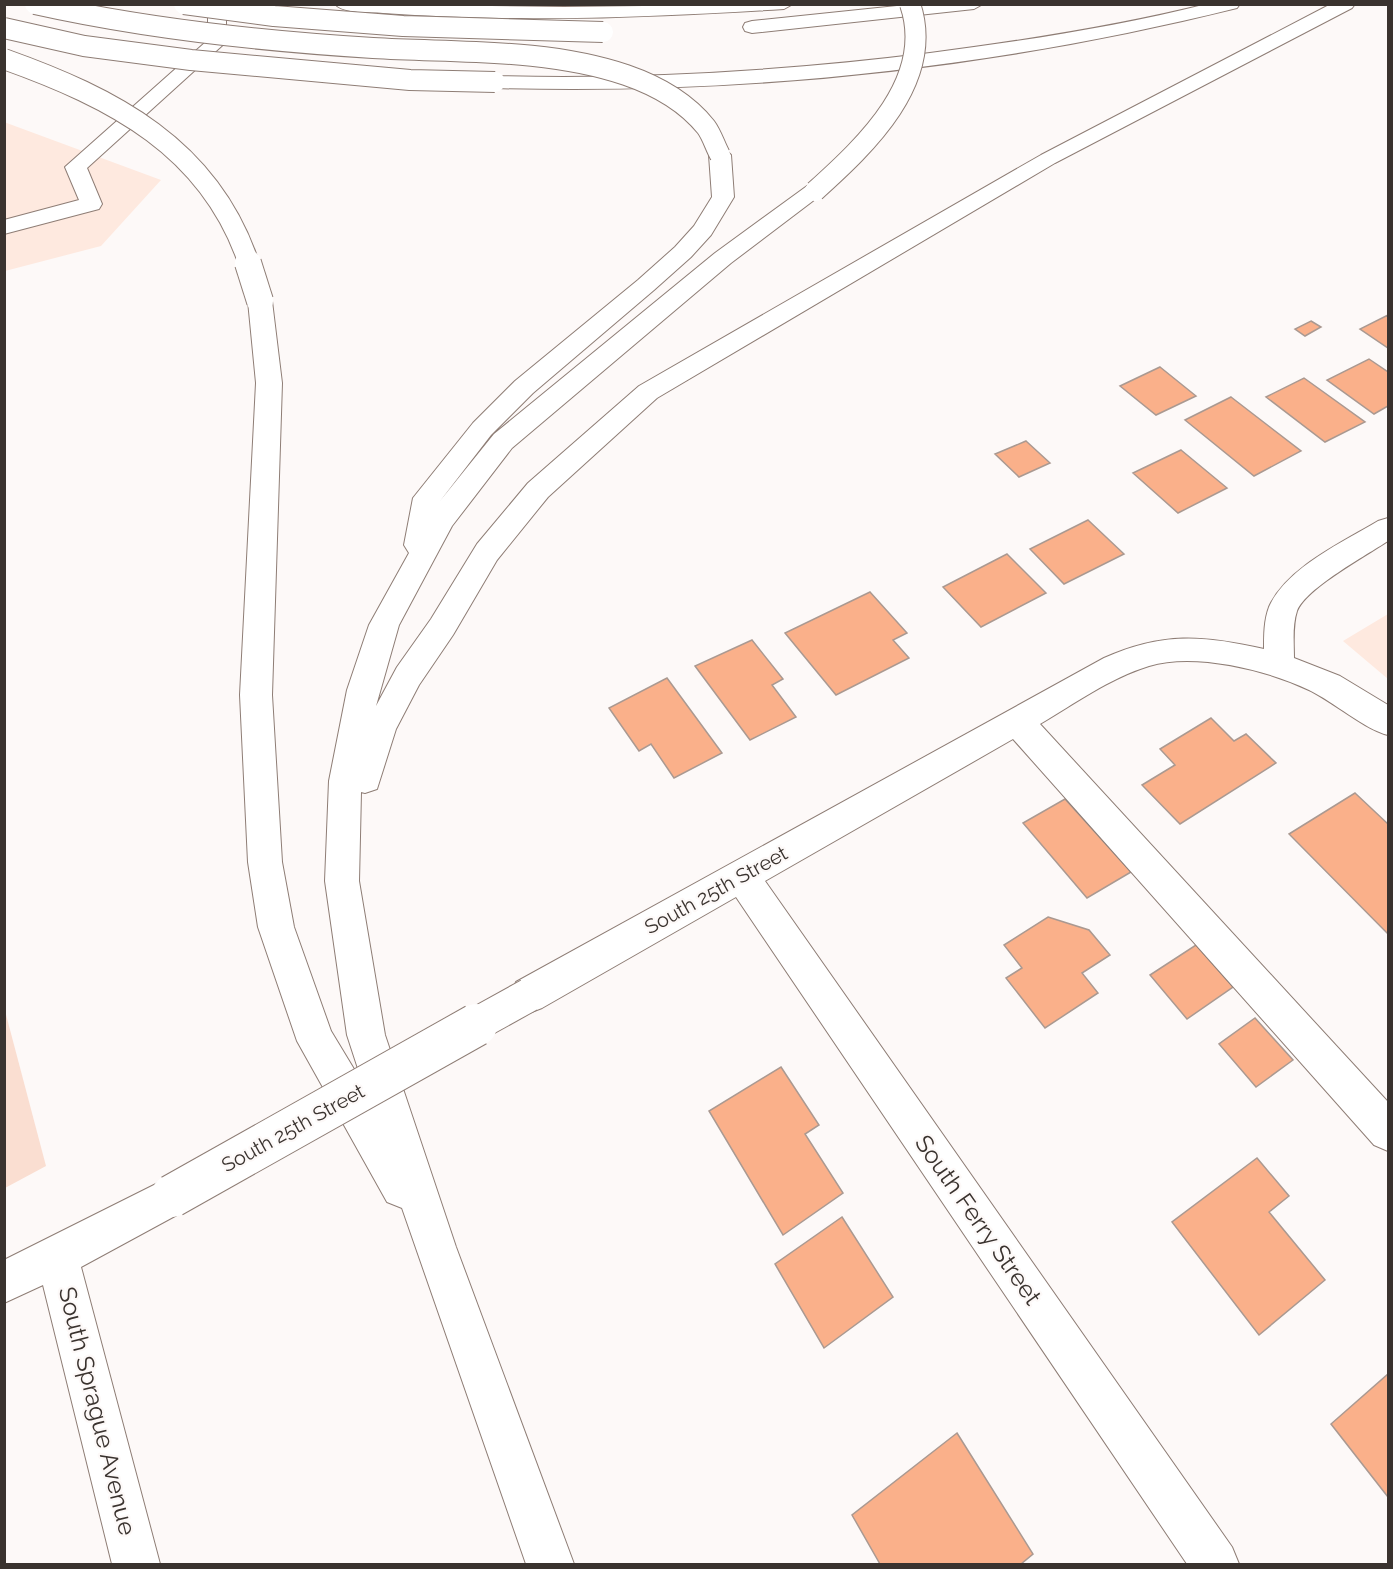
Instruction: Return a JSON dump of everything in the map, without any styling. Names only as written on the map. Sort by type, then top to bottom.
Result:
[{"type":"main road","points":[[35,4],[135,24],[209,33],[324,45],[544,58],[591,65],[628,76],[663,93],[690,111],[707,128],[720,155],[723,197],[703,230],[653,279],[524,387],[474,438],[427,498],[412,570]]},
{"type":"main road","points":[[184,4],[274,16],[403,27],[624,31]]},
{"type":"main road","points":[[4,227],[90,204],[89,195],[76,167],[218,42],[217,13],[208,4]]},
{"type":"main road","points":[[344,4],[482,11],[602,12],[784,4]]},
{"type":"main road","points":[[550,1564],[435,1247],[366,1035],[342,881],[345,781],[363,690],[384,626],[412,570],[441,520],[503,441],[723,258],[815,191],[855,156],[892,110],[911,70],[917,30],[910,4]]},
{"type":"main road","points":[[730,28],[826,21],[974,4]]},
{"type":"main road","points":[[4,28],[84,46],[191,60],[410,80],[554,85],[701,82],[859,68],[1024,47],[1175,19],[1231,4]]},
{"type":"main road","points":[[342,881],[366,771],[380,728],[408,675],[442,627],[487,552],[538,490],[648,392],[1048,159],[1346,4]]},
{"type":"main road","points":[[4,59],[76,86],[114,106],[189,163],[220,201],[245,252],[260,301],[269,383],[256,695],[265,862],[276,927],[316,1041],[435,1247]]},
{"type":"main road","points":[[1279,663],[1281,615],[1286,601],[1321,572],[1389,528]]},
{"type":"main road","name":"South 25th Street","points":[[4,1282],[57,1257],[172,1196],[1120,664],[1169,650],[1206,651],[1279,663],[1313,676],[1356,699],[1389,722]]},
{"type":"main road","points":[[1017,721],[1389,1131]]},
{"type":"main road","name":"South Ferry Street","points":[[741,876],[1215,1564]]},
{"type":"main road","name":"South Sprague Avenue","points":[[57,1257],[136,1564]]},
{"type":"shaded area","points":[[4,122],[161,180],[101,246],[5,271]]},
{"type":"shaded area","points":[[1388,614],[1388,679],[1343,641]]},
{"type":"shaded area","points":[[4,1007],[46,1166],[5,1188],[4,1188]]},
{"type":"building","points":[[1388,315],[1388,348],[1360,329]]},
{"type":"building","points":[[1311,321],[1321,327],[1305,336],[1295,329]]},
{"type":"building","points":[[1369,359],[1388,372],[1388,406],[1374,414],[1327,380]]},
{"type":"building","points":[[1160,367],[1196,396],[1156,415],[1120,386]]},
{"type":"building","points":[[1304,378],[1365,422],[1325,442],[1266,397]]},
{"type":"building","points":[[1231,397],[1301,451],[1254,476],[1185,420]]},
{"type":"building","points":[[1026,441],[1050,463],[1019,477],[995,454]]},
{"type":"building","points":[[1181,450],[1227,488],[1178,513],[1133,473]]},
{"type":"building","points":[[1088,520],[1124,554],[1064,584],[1030,549]]},
{"type":"building","points":[[1007,554],[1046,593],[981,627],[943,587]]},
{"type":"building","points":[[870,592],[907,633],[893,640],[909,658],[836,695],[785,633]]},
{"type":"building","points":[[752,640],[783,679],[772,685],[796,717],[750,740],[695,666]]},
{"type":"building","points":[[667,678],[722,753],[674,778],[651,744],[639,751],[609,708]]},
{"type":"building","points":[[1211,718],[1234,741],[1246,734],[1276,763],[1180,824],[1142,785],[1175,765],[1160,749]]},
{"type":"building","points":[[1355,793],[1388,824],[1388,934],[1289,834]]},
{"type":"building","points":[[1065,799],[1131,872],[1087,898],[1023,823]]},
{"type":"building","points":[[1048,917],[1089,930],[1110,955],[1082,973],[1098,993],[1045,1028],[1006,978],[1022,968],[1004,945]]},
{"type":"building","points":[[1196,945],[1233,987],[1187,1019],[1150,975]]},
{"type":"building","points":[[1255,1018],[1293,1060],[1256,1087],[1219,1044]]},
{"type":"building","points":[[781,1067],[819,1125],[805,1134],[843,1193],[783,1235],[709,1111]]},
{"type":"building","points":[[1257,1158],[1289,1196],[1269,1212],[1325,1280],[1259,1335],[1172,1222]]},
{"type":"building","points":[[842,1217],[893,1297],[824,1348],[775,1264]]},
{"type":"building","points":[[1388,1374],[1388,1497],[1331,1424]]},
{"type":"building","points":[[957,1433],[1033,1554],[1021,1564],[880,1564],[852,1515]]}]
